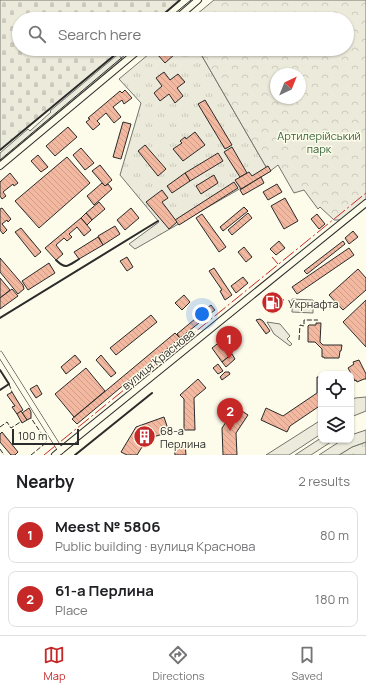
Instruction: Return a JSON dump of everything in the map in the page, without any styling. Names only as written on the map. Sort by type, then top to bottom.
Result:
[{"type":"main road","points":[[184,12],[198,0]]},
{"type":"main road","points":[[0,166],[132,56]]},
{"type":"main road","name":"вулиця Краснова","points":[[58,453],[366,203]]},
{"type":"street","points":[[0,354],[58,453]]},
{"type":"green space","points":[[0,0],[180,0],[166,12],[12,12],[12,56],[114,56],[0,150]]},
{"type":"green space","name":"Артилерійський парк","points":[[214,0],[366,0],[366,201],[343,220],[334,220],[320,207],[318,209],[304,190],[294,193],[278,165],[269,172],[202,56],[354,56],[354,12],[199,12]]},
{"type":"green space","points":[[116,56],[120,56],[122,59],[0,161],[0,153],[28,129],[30,131],[51,112],[50,111]]},
{"type":"green space","points":[[147,56],[202,56],[269,172],[135,249],[129,244],[159,222],[120,175],[141,103],[119,79]]},
{"type":"green space","points":[[292,299],[313,300],[313,313],[292,312]]},
{"type":"green space","points":[[366,397],[366,411],[354,416],[354,399]]},
{"type":"green space","points":[[318,422],[318,436],[289,455],[266,455]]},
{"type":"green space","points":[[366,430],[366,442],[352,447],[339,455],[319,455],[337,443],[354,443],[354,434]]},
{"type":"green space","points":[[318,440],[318,443],[329,443],[311,455],[295,455]]},
{"type":"green space","points":[[366,442],[366,455],[339,455],[352,447]]},
{"type":"shaded area","points":[[267,322],[280,324],[290,336],[287,339],[292,344],[290,346],[274,334]]},
{"type":"building","points":[[159,56],[173,56],[165,63]]},
{"type":"building","points":[[164,72],[170,80],[178,74],[185,82],[177,88],[183,96],[175,103],[169,94],[160,101],[154,93],[162,86],[156,78]]},
{"type":"building","points":[[125,90],[132,98],[124,104],[122,100],[113,107],[121,117],[114,123],[106,113],[97,121],[100,124],[93,130],[86,122],[90,119],[88,118],[120,91],[122,93]]},
{"type":"building","points":[[205,100],[232,145],[225,149],[198,104]]},
{"type":"building","points":[[123,122],[131,124],[121,159],[113,157]]},
{"type":"building","points":[[68,127],[77,137],[55,156],[46,146]]},
{"type":"building","points":[[195,132],[205,145],[183,161],[173,149],[182,143],[180,141],[185,137],[186,139]]},
{"type":"building","points":[[145,145],[166,169],[158,176],[138,151]]},
{"type":"building","points":[[232,147],[247,173],[240,177],[224,152]]},
{"type":"building","points":[[81,148],[94,163],[85,170],[73,155]]},
{"type":"building","points":[[218,153],[223,161],[190,181],[185,173]]},
{"type":"building","points":[[38,155],[48,167],[41,172],[31,161]]},
{"type":"building","points":[[67,157],[90,183],[39,228],[15,201]]},
{"type":"building","points":[[100,165],[112,180],[105,186],[92,171]]},
{"type":"building","points":[[268,166],[271,171],[241,189],[235,180],[249,172],[252,176]]},
{"type":"building","points":[[10,173],[18,183],[14,186],[13,184],[3,192],[6,196],[2,199],[0,196],[0,182]]},
{"type":"building","points":[[185,173],[190,181],[172,193],[167,186]]},
{"type":"building","points":[[214,175],[218,183],[201,194],[196,186]]},
{"type":"building","points":[[261,177],[264,183],[243,195],[240,190]]},
{"type":"building","points":[[234,182],[238,188],[179,225],[175,220]]},
{"type":"building","points":[[102,183],[105,186],[108,184],[112,189],[94,205],[87,196]]},
{"type":"building","points":[[277,184],[282,192],[268,200],[263,192]]},
{"type":"building","points":[[162,190],[168,198],[162,202],[177,222],[169,229],[146,202]]},
{"type":"building","points":[[285,198],[298,221],[284,229],[271,206]]},
{"type":"building","points":[[99,202],[105,209],[92,220],[86,213]]},
{"type":"building","points":[[244,207],[248,211],[223,231],[220,227]]},
{"type":"building","points":[[2,208],[11,219],[2,224],[7,230],[3,234],[0,230],[0,209]]},
{"type":"building","points":[[131,208],[139,218],[125,230],[117,220]]},
{"type":"building","points":[[86,213],[92,220],[87,225],[81,218]]},
{"type":"building","points":[[248,213],[252,218],[232,235],[228,230]]},
{"type":"building","points":[[202,214],[226,247],[219,252],[196,218]]},
{"type":"building","points":[[317,214],[325,224],[319,229],[311,219]]},
{"type":"building","points":[[81,218],[91,230],[84,236],[77,227],[69,234],[72,237],[67,241],[64,238],[56,245],[63,254],[56,260],[45,248]]},
{"type":"building","points":[[115,226],[120,234],[103,245],[98,236]]},
{"type":"building","points":[[21,228],[41,252],[35,257],[15,232]]},
{"type":"building","points":[[353,231],[358,237],[349,244],[345,238]]},
{"type":"building","points":[[98,237],[103,245],[79,259],[74,252]]},
{"type":"building","points":[[279,241],[285,248],[276,255],[270,249]]},
{"type":"building","points":[[343,241],[345,244],[307,274],[304,271]]},
{"type":"building","points":[[244,247],[252,257],[246,262],[238,252]]},
{"type":"building","points":[[349,248],[354,255],[297,294],[292,287]]},
{"type":"building","points":[[127,257],[133,267],[127,271],[120,261]]},
{"type":"building","points":[[0,258],[23,285],[24,289],[18,294],[0,272]]},
{"type":"building","points":[[49,263],[55,273],[28,290],[22,281]]},
{"type":"building","points":[[214,268],[232,295],[225,300],[220,291],[222,290],[209,271]]},
{"type":"building","points":[[358,269],[366,278],[366,290],[343,310],[329,295]]},
{"type":"building","points":[[243,277],[248,283],[236,293],[231,286]]},
{"type":"building","points":[[0,278],[10,290],[0,298]]},
{"type":"building","points":[[12,289],[18,296],[0,309],[0,298]]},
{"type":"building","name":"Укрнафта","points":[[277,293],[284,300],[269,312],[263,305]]},
{"type":"building","points":[[184,295],[190,302],[182,310],[175,303]]},
{"type":"building","points":[[366,300],[366,347],[343,322]]},
{"type":"building","points":[[211,305],[215,310],[203,319],[199,314]]},
{"type":"building","points":[[151,315],[157,322],[116,355],[110,348]]},
{"type":"building","points":[[195,319],[199,323],[180,338],[177,334]]},
{"type":"building","points":[[260,319],[270,331],[266,334],[256,320]]},
{"type":"building","points":[[316,323],[321,323],[320,342],[323,345],[342,345],[339,358],[322,357],[322,349],[315,342],[308,342],[308,326],[316,325]]},
{"type":"building","points":[[175,333],[180,338],[77,424],[72,419]]},
{"type":"building","points":[[221,341],[232,354],[222,362],[212,348]]},
{"type":"building","points":[[232,354],[235,359],[226,367],[222,362]]},
{"type":"building","points":[[75,355],[81,362],[66,374],[61,367]]},
{"type":"building","points":[[101,355],[116,373],[111,377],[96,360]]},
{"type":"building","points":[[359,360],[366,374],[366,379],[357,382],[356,380],[355,381],[354,371],[350,371],[348,368],[354,364],[353,362]]},
{"type":"building","points":[[218,364],[223,371],[218,374],[213,368]]},
{"type":"building","points":[[86,368],[105,391],[74,417],[55,394]]},
{"type":"building","points":[[225,372],[229,372],[230,374],[222,380],[220,377]]},
{"type":"building","points":[[318,377],[318,407],[290,426],[287,432],[261,420],[266,408],[283,416],[317,393]]},
{"type":"building","points":[[198,379],[206,388],[194,398],[195,430],[184,430],[184,399],[180,395]]},
{"type":"building","points":[[37,385],[42,394],[36,398],[30,389]]},
{"type":"building","points":[[12,392],[23,410],[17,414],[12,407],[15,406],[7,395]]},
{"type":"building","points":[[236,407],[248,415],[236,433],[237,455],[223,455],[222,428]]},
{"type":"building","points":[[29,408],[31,418],[27,420],[22,413]]},
{"type":"building","points":[[21,411],[27,420],[22,423],[17,414]]},
{"type":"building","name":"68-а Перлина","points":[[164,417],[169,432],[147,439],[137,455],[127,455],[121,452],[136,427]]},
{"type":"building","points":[[2,432],[18,452],[15,455],[11,455],[0,442],[0,434]]},
{"type":"building","points":[[185,443],[186,455],[175,455],[174,444]]},
{"type":"tram line","points":[[176,12],[191,0]]},
{"type":"tram line","points":[[0,160],[124,56]]},
{"type":"fence","points":[[299,340],[300,325],[304,326],[304,320],[318,320]]},
{"type":"fence","points":[[9,384],[12,392]]},
{"type":"fence","points":[[31,418],[47,442],[31,455]]},
{"type":"fence","points":[[0,427],[7,422],[11,428],[22,421]]},
{"type":"fence","points":[[0,449],[4,455]]},
{"type":"wall","points":[[166,12],[180,0]]},
{"type":"wall","points":[[0,150],[114,56]]},
{"type":"wall","points":[[0,318],[158,221]]},
{"type":"wall","points":[[56,260],[62,265],[67,266],[79,259]]},
{"type":"wall","points":[[0,370],[9,384],[0,390]]},
{"type":"wall","points":[[75,455],[152,393]]},
{"type":"power","points":[[44,455],[366,193]]},
{"type":"power","points":[[272,257],[278,264]]},
{"type":"place","name":"Укрнафта","points":[[273,303]]},
{"type":"place","name":"Meest № 5806","points":[[229,359]]},
{"type":"place","name":"61-а Перлина","points":[[230,431]]},
{"type":"place","name":"68-а Перлина","points":[[144,436]]}]
